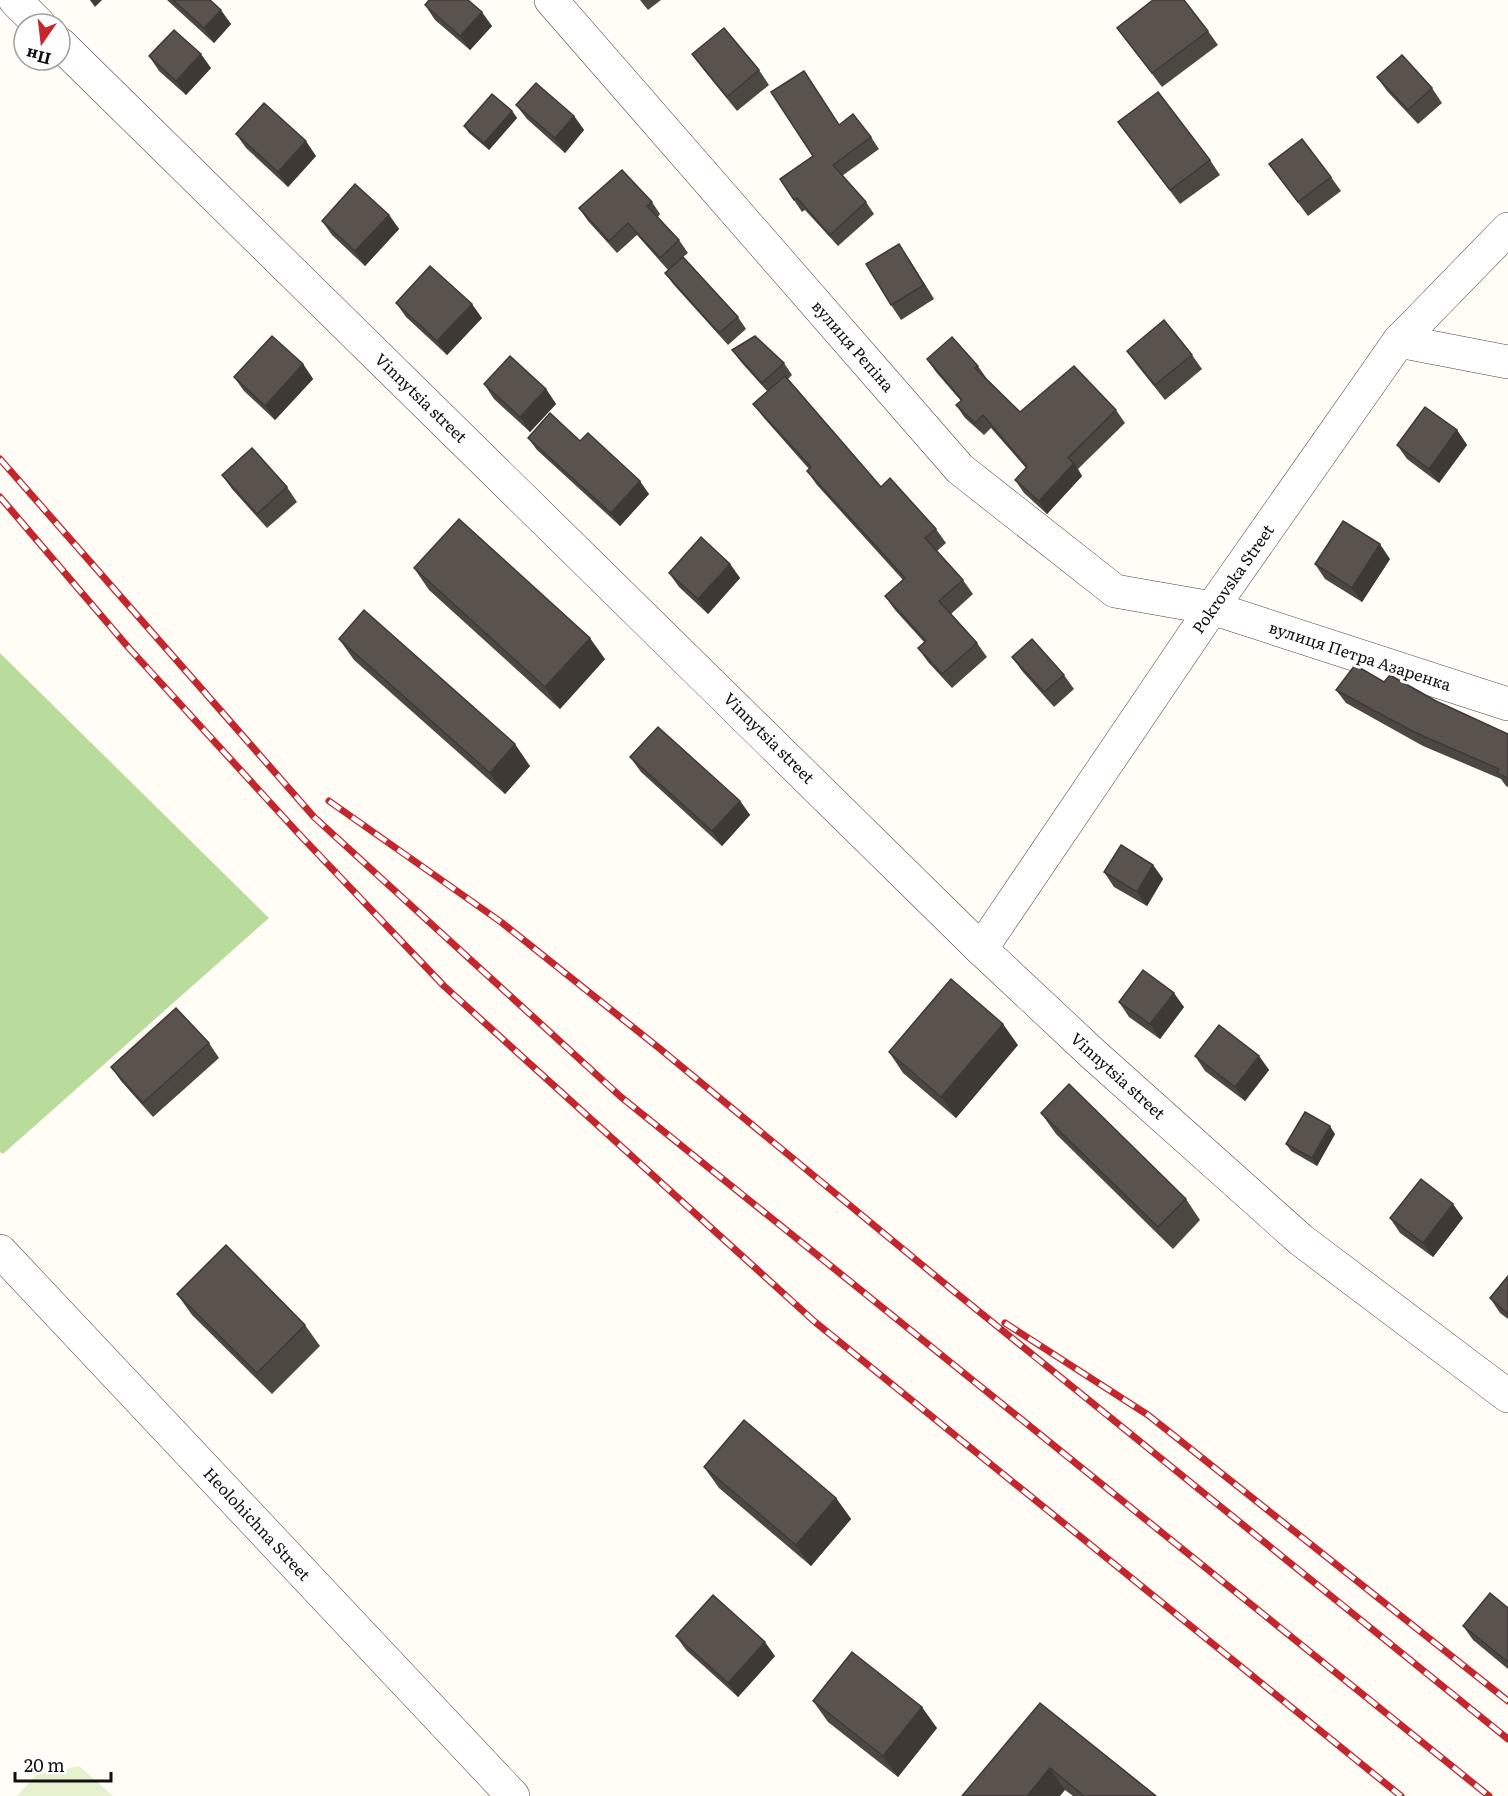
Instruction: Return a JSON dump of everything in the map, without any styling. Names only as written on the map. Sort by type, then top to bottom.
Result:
[{"type":"street","points":[[15,0],[27,12]]},
{"type":"street","name":"вулиця Рєпіна","points":[[551,0],[960,469],[1115,591],[1212,608]]},
{"type":"street","name":"Vinnytsia street","points":[[72,57],[981,948],[1093,1054],[1300,1240],[1508,1396]]},
{"type":"street","name":"Pokrovska Street","points":[[981,948],[1212,608],[1399,341],[1508,229]]},
{"type":"street","points":[[1399,341],[1508,362]]},
{"type":"street","name":"вулиця Петра Азаренка","points":[[1212,608],[1508,704]]},
{"type":"street","name":"Heolohichna Street","points":[[0,1251],[513,1796]]},
{"type":"green space","points":[[0,653],[269,918],[3,1154],[0,1152]]},
{"type":"green space","points":[[79,1766],[113,1796],[17,1796],[36,1775]]},
{"type":"building","points":[[173,0],[210,0],[221,10],[204,28]]},
{"type":"building","points":[[429,0],[468,0],[482,12],[460,36],[425,5]]},
{"type":"building","points":[[1153,0],[1184,0],[1208,31],[1152,73],[1117,28]]},
{"type":"building","points":[[724,28],[759,70],[727,97],[692,54]]},
{"type":"building","points":[[174,30],[201,54],[176,81],[149,56]]},
{"type":"building","points":[[1402,55],[1432,88],[1408,110],[1377,77]]},
{"type":"building","points":[[804,71],[839,125],[853,114],[871,137],[833,165],[866,202],[830,235],[797,198],[794,200],[780,179],[813,156],[771,92]]},
{"type":"building","points":[[536,83],[574,116],[555,138],[516,105]]},
{"type":"building","points":[[1158,92],[1210,160],[1170,190],[1118,122]]},
{"type":"building","points":[[492,94],[512,111],[484,143],[464,126]]},
{"type":"building","points":[[264,103],[306,141],[278,172],[236,134]]},
{"type":"building","points":[[1302,139],[1331,177],[1298,202],[1269,164]]},
{"type":"building","points":[[622,170],[652,202],[647,206],[679,240],[660,258],[628,223],[609,241],[579,208]]},
{"type":"building","points":[[355,184],[389,215],[355,251],[322,221]]},
{"type":"building","points":[[899,244],[924,285],[891,305],[866,264]]},
{"type":"building","points":[[683,257],[738,317],[719,333],[665,273]]},
{"type":"building","points":[[430,266],[472,304],[437,341],[396,303]]},
{"type":"building","points":[[1164,320],[1192,355],[1155,385],[1127,351]]},
{"type":"building","points":[[272,336],[303,364],[265,406],[234,377]]},
{"type":"building","points":[[755,336],[784,363],[762,383],[732,350]]},
{"type":"building","points":[[952,337],[978,366],[975,368],[1020,412],[1074,366],[1116,410],[1068,458],[1074,463],[1039,501],[1015,480],[1027,467],[983,415],[975,423],[956,405],[962,400],[927,359]]},
{"type":"building","points":[[510,356],[546,389],[520,417],[484,384]]},
{"type":"building","points":[[785,376],[881,487],[890,478],[936,529],[925,538],[963,580],[939,601],[977,643],[942,674],[918,648],[926,641],[885,596],[905,578],[807,471],[811,467],[753,404]]},
{"type":"building","points":[[1425,407],[1457,430],[1429,469],[1397,445]]},
{"type":"building","points":[[550,413],[580,441],[588,433],[640,481],[611,513],[528,438]]},
{"type":"building","points":[[252,448],[287,487],[257,514],[222,475]]},
{"type":"building","points":[[459,519],[590,638],[545,687],[414,568]]},
{"type":"building","points":[[1343,521],[1380,544],[1352,588],[1315,564]]},
{"type":"building","points":[[701,537],[730,564],[698,599],[669,573]]},
{"type":"building","points":[[364,610],[515,744],[490,773],[339,639]]},
{"type":"building","points":[[1032,639],[1064,675],[1044,692],[1012,657]]},
{"type":"building","points":[[1355,665],[1384,682],[1390,675],[1436,701],[1508,734],[1508,778],[1497,773],[1499,769],[1414,732],[1336,690]]},
{"type":"building","points":[[658,727],[740,801],[712,831],[630,757]]},
{"type":"building","points":[[1121,845],[1153,865],[1137,892],[1104,872]]},
{"type":"building","points":[[1143,970],[1174,993],[1150,1024],[1119,1002]]},
{"type":"building","points":[[951,979],[1003,1024],[941,1097],[889,1052]]},
{"type":"building","points":[[176,1008],[209,1043],[143,1103],[111,1067]]},
{"type":"building","points":[[1219,1025],[1259,1056],[1235,1087],[1195,1056]]},
{"type":"building","points":[[1069,1084],[1186,1199],[1158,1227],[1041,1113]]},
{"type":"building","points":[[1305,1112],[1330,1126],[1312,1158],[1286,1144]]},
{"type":"building","points":[[1421,1179],[1453,1204],[1423,1243],[1390,1218]]},
{"type":"building","points":[[226,1245],[305,1325],[257,1373],[177,1294]]},
{"type":"building","points":[[1508,1276],[1508,1314],[1490,1298]]},
{"type":"building","points":[[744,1420],[836,1498],[796,1545],[704,1467]]},
{"type":"building","points":[[1490,1593],[1508,1608],[1508,1662],[1463,1626]]},
{"type":"building","points":[[713,1595],[765,1642],[728,1683],[676,1636]]},
{"type":"building","points":[[852,1652],[922,1707],[883,1756],[813,1701]]},
{"type":"building","points":[[1040,1703],[1156,1796],[1084,1796],[1050,1768],[1027,1796],[962,1796]]},
{"type":"railway","points":[[0,459],[314,817],[621,1097],[1489,1796]]},
{"type":"railway","points":[[0,497],[128,647],[298,833],[444,986],[815,1322],[1401,1796]]},
{"type":"railway","points":[[329,801],[501,922],[1508,1739]]},
{"type":"railway","points":[[1005,1323],[1148,1415],[1508,1701]]}]
